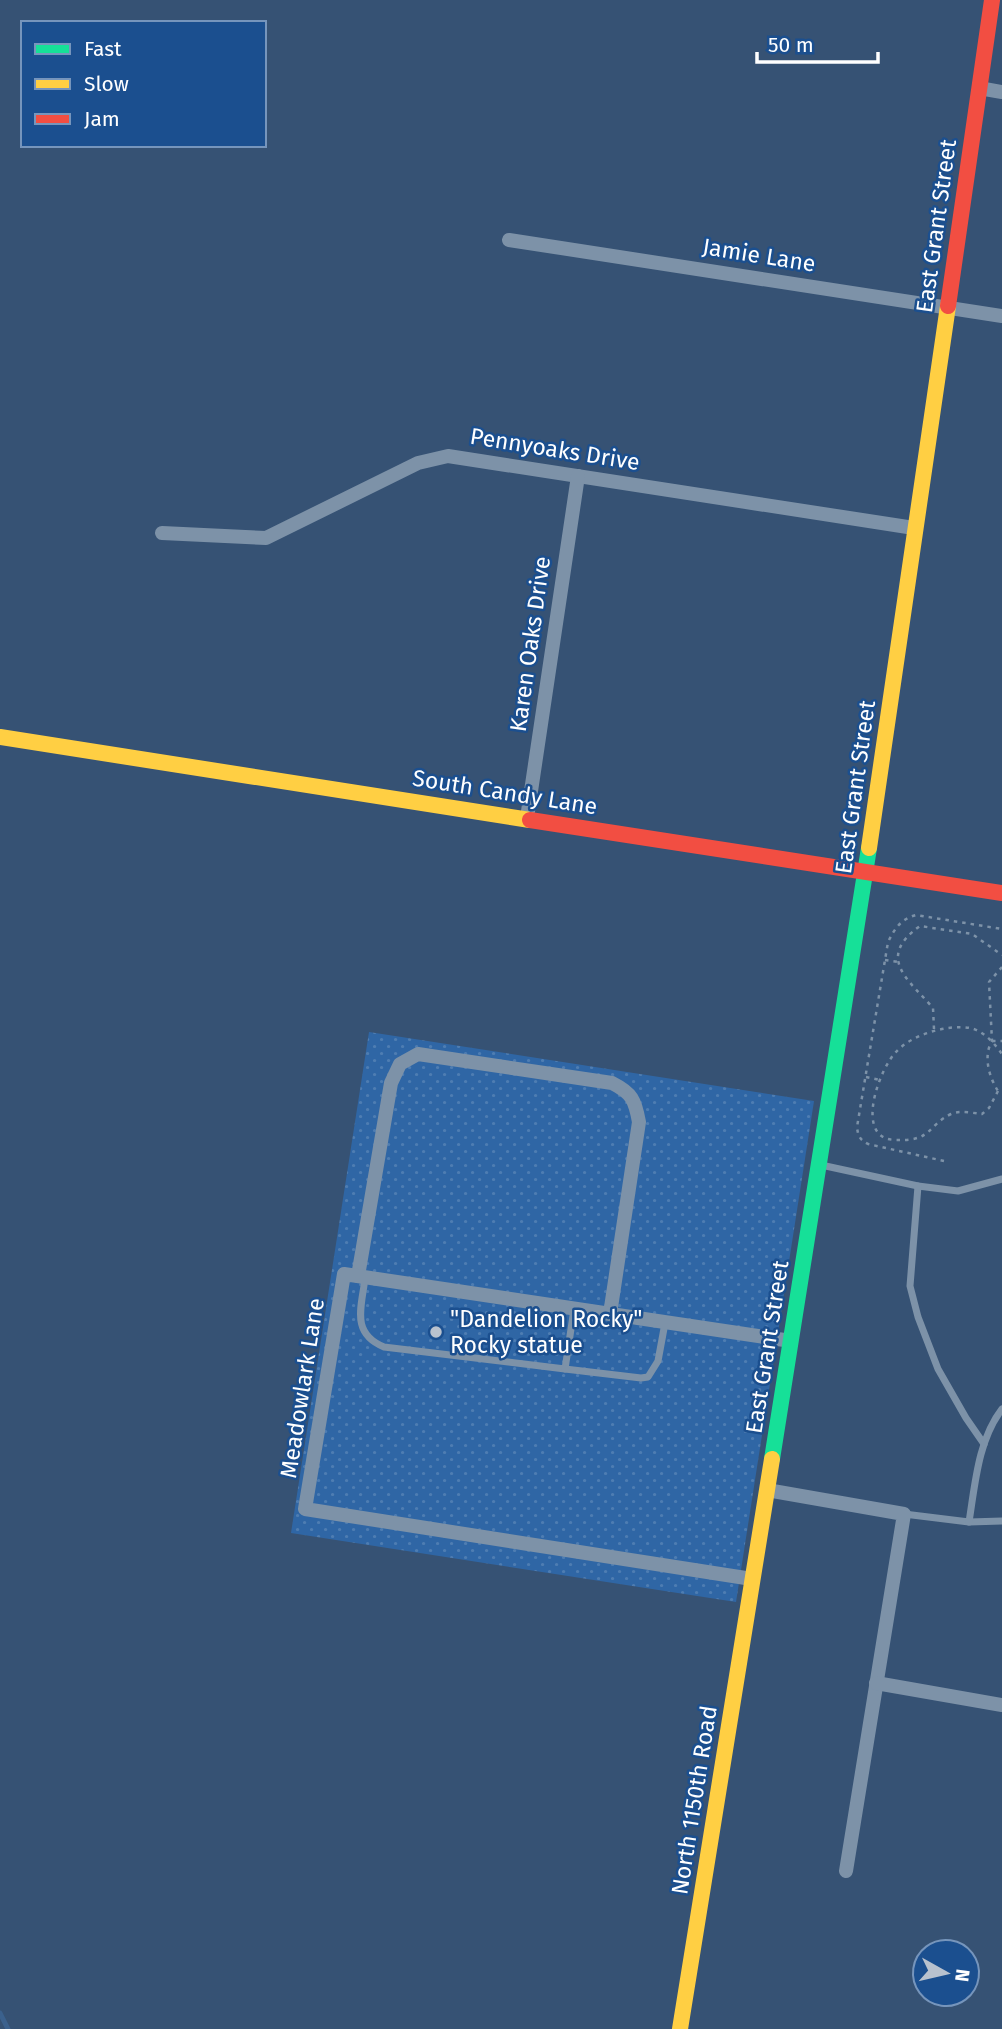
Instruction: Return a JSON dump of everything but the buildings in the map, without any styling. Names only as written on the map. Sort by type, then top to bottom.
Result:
[{"type":"street","name":"East Grant Street","points":[[752,1579],[866,871],[992,0]]},
{"type":"street","points":[[979,88],[1002,92]]},
{"type":"street","name":"Jamie Lane","points":[[509,240],[1002,316]]},
{"type":"street","name":"Pennyoaks Drive","points":[[162,533],[266,538],[418,463],[449,456],[914,528]]},
{"type":"street","name":"Karen Oaks Drive","points":[[527,818],[578,476]]},
{"type":"street","name":"South Candy Lane","points":[[0,737],[1002,893]]},
{"type":"street","points":[[610,1314],[639,1122],[628,1091],[612,1083],[418,1054],[400,1064],[391,1083],[362,1277],[574,1309],[791,1341]]},
{"type":"street","name":"Meadowlark Lane","points":[[362,1277],[344,1274],[305,1508],[752,1579]]},
{"type":"street","points":[[766,1490],[904,1514],[846,1871]]},
{"type":"street","name":"North 1150th Road","points":[[680,2029],[752,1579]]},
{"type":"street","points":[[876,1683],[1002,1704]]},
{"type":"lane","points":[[820,1165],[918,1186],[958,1191],[1002,1179]]},
{"type":"lane","points":[[918,1186],[910,1286],[912,1296],[938,1369],[984,1444]]},
{"type":"lane","points":[[362,1277],[362,1329],[384,1347],[641,1378],[648,1377],[658,1362],[665,1322]]},
{"type":"lane","points":[[565,1369],[574,1309]]},
{"type":"lane","points":[[969,1522],[984,1444],[995,1418],[1002,1409]]},
{"type":"lane","points":[[904,1514],[969,1522],[1002,1521]]},
{"type":"path","points":[[944,1161],[862,1141],[857,1127],[888,942],[894,929],[904,918],[916,915],[1002,929]]},
{"type":"path","points":[[957,930],[958,922]]},
{"type":"path","points":[[934,1031],[933,1008],[912,988],[903,974],[899,950],[904,939],[920,926],[957,930],[972,934],[1002,955]]},
{"type":"path","points":[[885,960],[900,962]]},
{"type":"path","points":[[1002,967],[989,982],[992,1041],[988,1047],[988,1060],[990,1079],[1000,1092],[989,1108],[982,1114],[957,1112],[948,1115],[920,1139],[883,1138],[875,1129],[874,1099],[886,1065],[896,1051],[913,1038],[934,1031],[970,1028],[992,1041],[1002,1054]]},
{"type":"path","points":[[992,1041],[1002,1041]]},
{"type":"path","points":[[866,1077],[880,1080]]},
{"type":"shaded area","points":[[369,1032],[814,1101],[736,1602],[291,1533]]},
{"type":"waterway","points":[[0,2013],[8,2029]]},
{"type":"traffic: fast","points":[[772,1459],[869,848]]},
{"type":"traffic: slow","points":[[869,848],[948,306]]},
{"type":"traffic: slow","points":[[0,737],[530,820]]},
{"type":"traffic: slow","points":[[680,2029],[772,1459]]},
{"type":"traffic: jam","points":[[948,306],[992,0]]},
{"type":"traffic: jam","points":[[530,820],[1002,893]]},
{"type":"place","name":"\"Dandelion Rocky\" Rocky statue","points":[[436,1332]]}]
